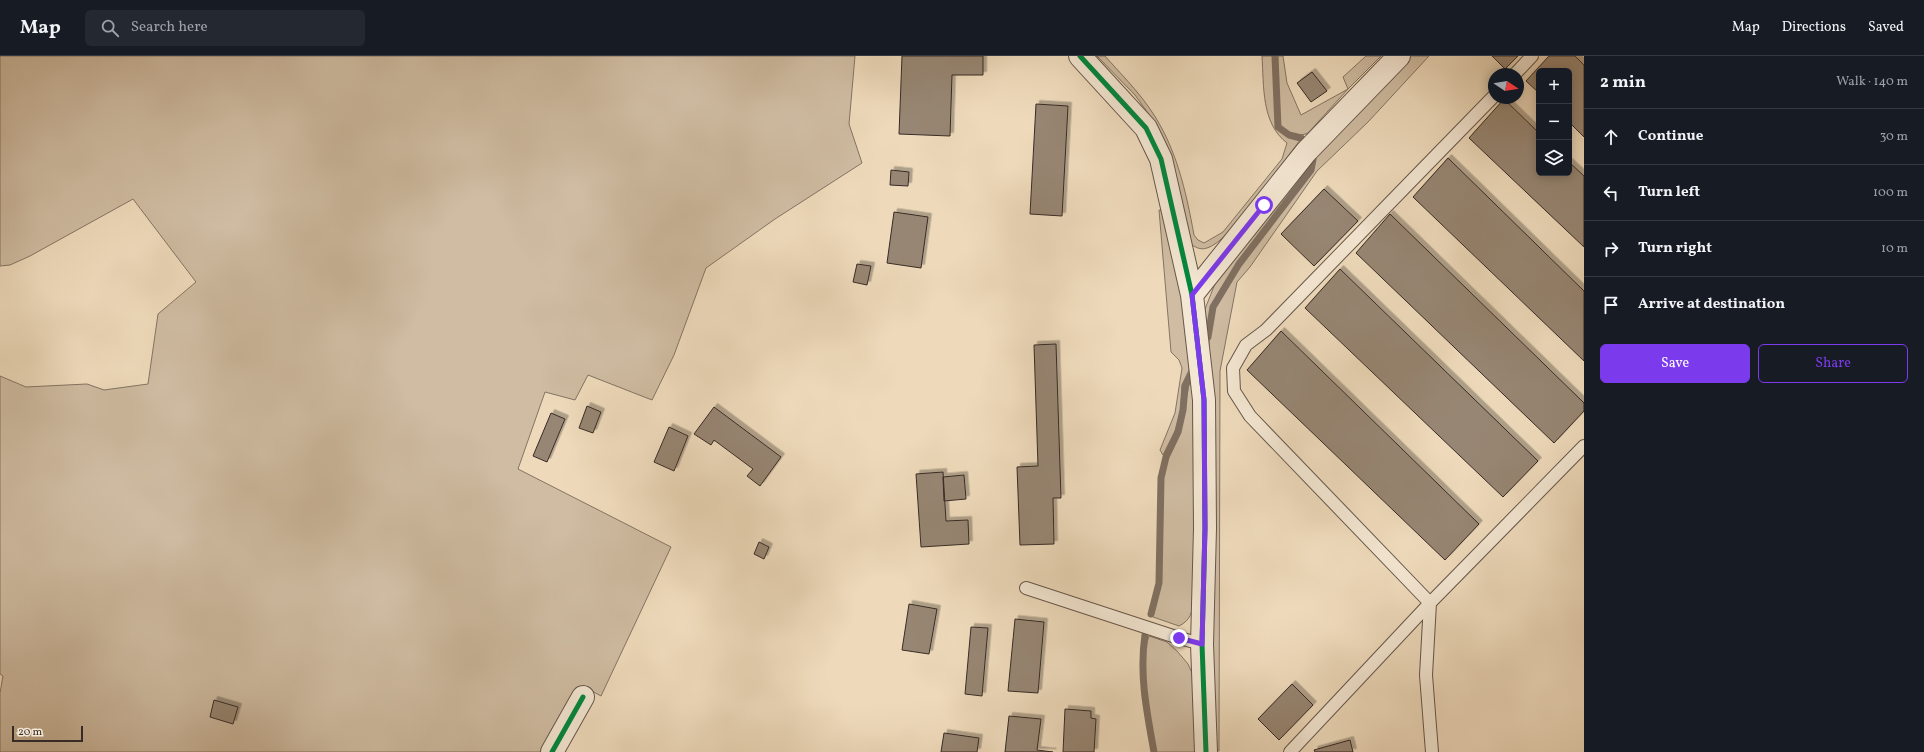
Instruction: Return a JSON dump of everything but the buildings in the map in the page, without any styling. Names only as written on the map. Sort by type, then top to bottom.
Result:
[{"type":"street","points":[[1080,56],[1146,128],[1162,159],[1192,295],[1204,400],[1205,528],[1202,644],[1206,752]]},
{"type":"street","points":[[1192,295],[1306,152],[1399,56]]},
{"type":"street","points":[[552,752],[583,697]]},
{"type":"lane","points":[[1521,68],[1532,56]]},
{"type":"lane","points":[[1432,752],[1426,675],[1430,603],[1250,416],[1234,391],[1234,368],[1246,345],[1266,330],[1488,102]]},
{"type":"lane","points":[[1290,752],[1430,603],[1584,446]]},
{"type":"lane","points":[[1026,588],[1179,638],[1202,644]]},
{"type":"shaded area","points":[[0,56],[855,56],[849,124],[862,163],[775,219],[706,268],[674,355],[652,400],[588,375],[575,400],[545,392],[518,469],[671,547],[601,696],[583,686],[544,752],[0,752],[0,693],[3,676],[0,674],[0,376],[26,387],[87,384],[104,390],[148,384],[158,314],[196,282],[133,199],[30,256],[10,265],[0,266]]},
{"type":"shaded area","points":[[1097,56],[1105,56],[1140,95],[1159,123],[1167,138],[1179,169],[1194,235],[1198,240],[1204,243],[1223,232],[1282,159],[1287,143],[1272,125],[1268,115],[1264,91],[1262,56],[1273,56],[1276,128],[1288,137],[1300,140],[1256,200],[1229,232],[1217,243],[1203,249],[1192,245],[1178,186],[1168,153],[1153,120],[1135,95]]},
{"type":"shaded area","points":[[1276,56],[1283,56],[1287,83],[1301,115],[1348,89],[1308,133],[1300,135],[1293,134],[1280,126]]},
{"type":"shaded area","points":[[1366,56],[1381,56],[1348,89],[1343,77]]},
{"type":"shaded area","points":[[1405,56],[1429,56],[1368,122],[1317,171],[1250,267],[1237,282],[1220,371],[1219,751],[1212,749],[1209,342],[1214,308],[1240,264],[1311,171],[1314,154],[1310,170],[1238,263],[1212,307],[1208,337],[1205,309],[1220,271],[1310,153]]},
{"type":"shaded area","points":[[1159,210],[1170,213],[1195,357],[1182,385],[1181,410],[1175,431],[1163,455],[1160,450],[1175,413],[1182,368],[1179,360],[1171,352]]},
{"type":"shaded area","points":[[1195,370],[1194,600],[1192,612],[1186,621],[1179,626],[1153,617],[1161,585],[1162,477],[1168,458],[1180,433],[1189,385]]},
{"type":"shaded area","points":[[1149,636],[1167,642],[1177,651],[1188,664],[1198,686],[1198,752],[1155,752],[1147,709],[1144,679],[1145,650]]},
{"type":"waterway","points":[[1275,56],[1278,127],[1289,135],[1301,138]]},
{"type":"waterway","points":[[1208,337],[1213,307],[1239,264],[1311,170],[1314,154]]},
{"type":"waterway","points":[[1151,614],[1159,583],[1161,478],[1166,457],[1178,432],[1183,410],[1185,386],[1194,369]]},
{"type":"waterway","points":[[1145,635],[1143,650],[1143,679],[1146,708],[1154,752]]},
{"type":"cycle path","points":[[1080,56],[1146,128],[1161,159],[1192,295],[1204,400],[1205,528],[1202,644],[1206,752]]},
{"type":"cycle path","points":[[552,752],[583,697]]},
{"type":"route","points":[[1179,638],[1202,644],[1205,528],[1204,400],[1192,295],[1264,205]]}]
